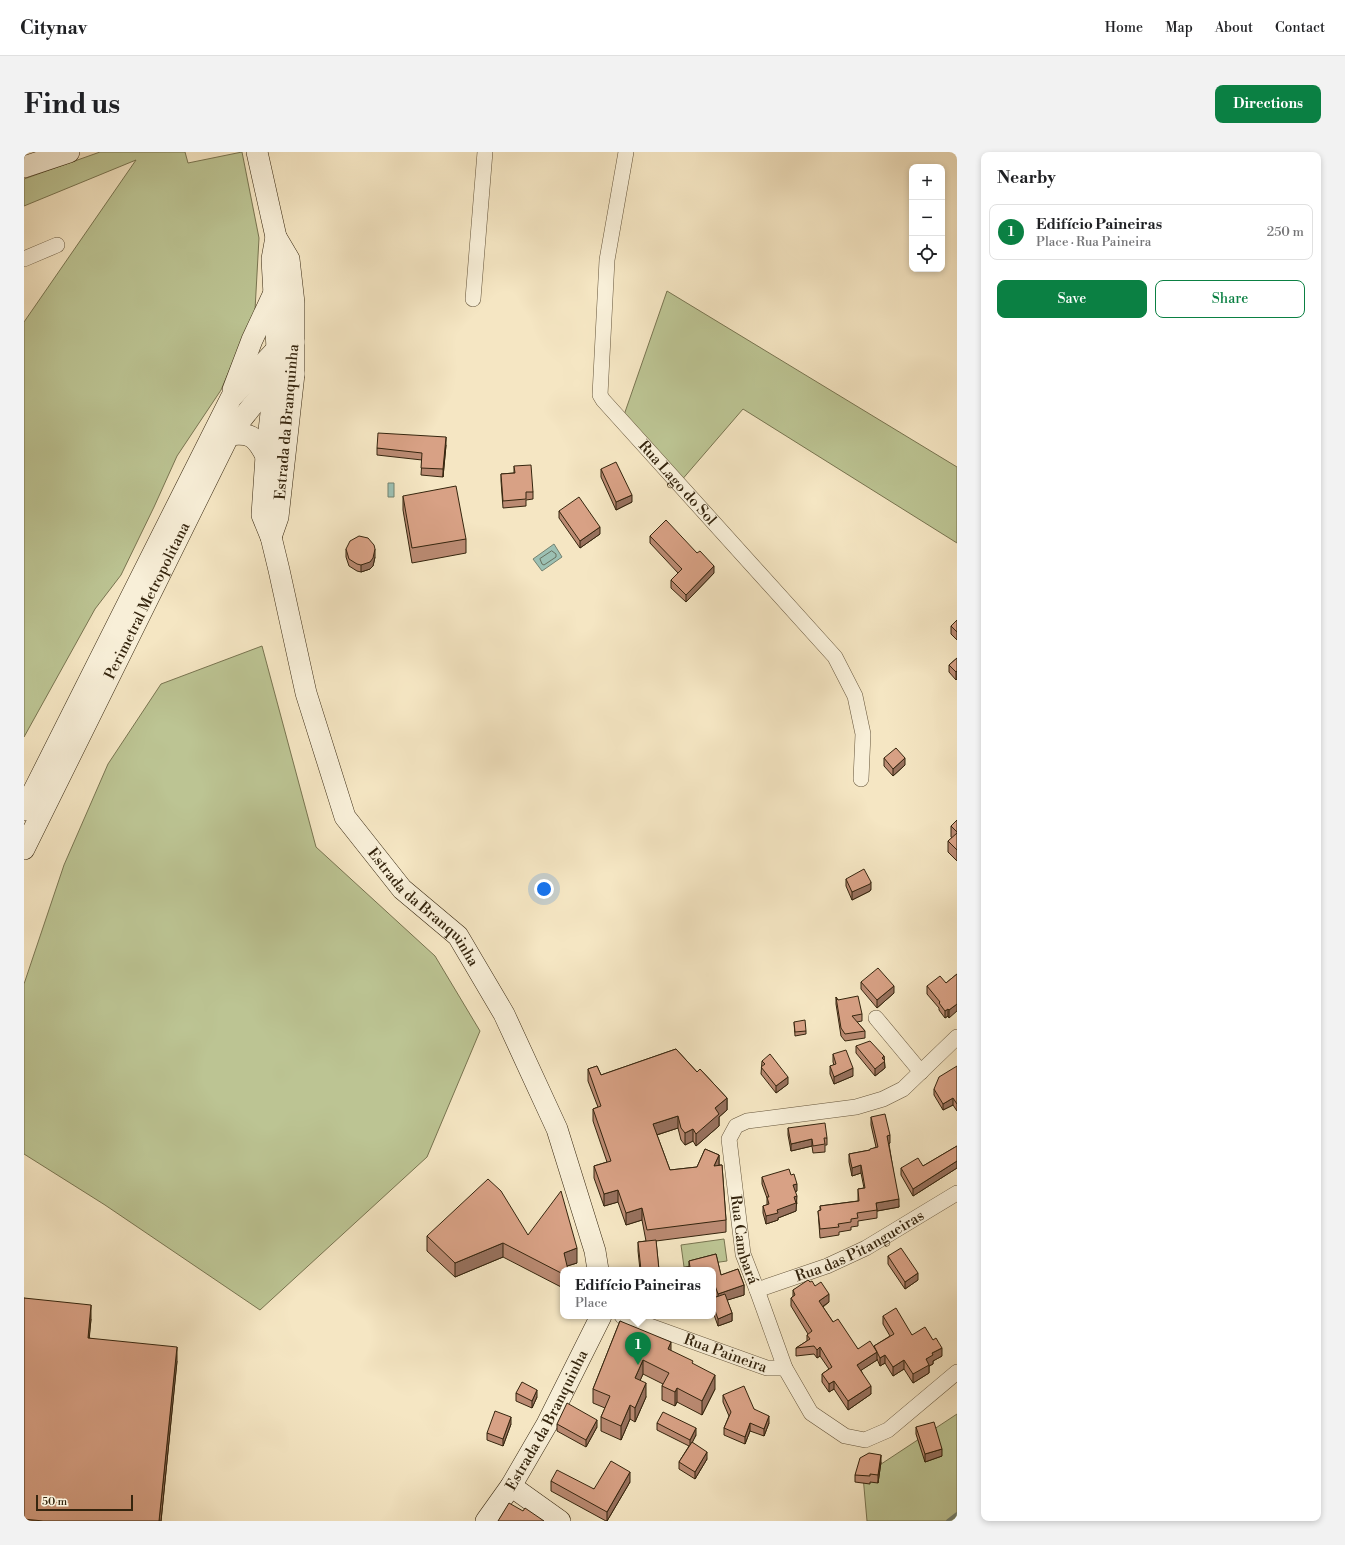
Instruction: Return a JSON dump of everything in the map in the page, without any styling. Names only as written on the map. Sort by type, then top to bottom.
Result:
[{"type":"main road","points":[[24,167],[69,152]]},
{"type":"main road","name":"Estrada da Branquinha","points":[[261,158],[276,237],[289,259],[294,303],[286,346],[278,517],[271,537]]},
{"type":"main road","name":"Estrada da Branquinha","points":[[276,237],[272,260],[274,290],[286,346]]},
{"type":"main road","points":[[231,398],[252,340],[274,290]]},
{"type":"main road","name":"Perimetral Metropolitana","points":[[24,810],[231,398],[286,346]]},
{"type":"main road","name":"Estrada da Branquinha","points":[[284,377],[266,456],[262,515],[271,537],[306,693],[345,817],[402,889],[458,936],[504,1014],[557,1129],[595,1251],[598,1267]]},
{"type":"main road","name":"Perimetral Metropolitana","points":[[24,849],[229,435],[252,406],[284,377]]},
{"type":"main road","points":[[229,435],[245,434],[259,442],[266,456]]},
{"type":"main road","name":"Estrada da Branquinha","points":[[486,1521],[511,1486],[547,1424],[600,1319]]},
{"type":"main road","points":[[511,1486],[560,1521]]},
{"type":"street","points":[[473,299],[485,152]]},
{"type":"street","name":"Rua Lago do Sol","points":[[626,152],[607,260],[600,395],[835,657],[855,696],[860,719],[863,734],[861,778]]},
{"type":"street","points":[[24,259],[57,246]]},
{"type":"street","points":[[876,1018],[921,1072]]},
{"type":"street","name":"Rua Cambará","points":[[957,1037],[903,1089],[883,1099],[856,1107],[747,1121],[736,1126],[729,1139],[743,1254],[785,1368],[811,1413],[845,1436],[865,1440],[888,1430],[957,1372]]},
{"type":"street","name":"Rua das Pitangueiras","points":[[757,1290],[827,1266],[866,1248],[957,1193]]},
{"type":"street","name":"Rua Paineira","points":[[630,1319],[767,1368],[785,1368]]},
{"type":"green space","points":[[100,152],[185,152],[188,163],[242,152],[259,238],[255,310],[221,390],[177,456],[121,575],[95,609],[24,737],[24,322],[136,160],[24,206],[24,179]]},
{"type":"green space","points":[[667,291],[957,467],[957,543],[743,409],[680,482],[624,415]]},
{"type":"green space","points":[[262,646],[316,847],[435,956],[480,1031],[427,1157],[260,1310],[105,1205],[24,1154],[24,984],[64,865],[108,764],[161,684]]},
{"type":"green space","points":[[724,1239],[727,1261],[684,1267],[681,1245]]},
{"type":"green space","points":[[957,1414],[957,1521],[867,1521],[863,1476]]},
{"type":"water","points":[[388,483],[394,483],[394,497],[388,497]]},
{"type":"water","points":[[554,544],[562,557],[542,571],[533,559]]},
{"type":"building","points":[[378,433],[446,437],[443,469],[421,468],[422,453],[377,448]]},
{"type":"building","points":[[616,462],[632,495],[616,502],[601,469]]},
{"type":"building","points":[[531,465],[533,492],[526,492],[526,499],[503,501],[501,474],[515,473],[514,466]]},
{"type":"building","points":[[456,486],[466,539],[412,548],[403,496]]},
{"type":"building","points":[[579,497],[600,527],[580,541],[559,511]]},
{"type":"building","points":[[666,520],[697,553],[700,551],[714,566],[686,595],[671,580],[682,569],[650,536]]},
{"type":"building","points":[[359,536],[368,538],[374,545],[375,549],[373,558],[370,562],[361,565],[349,559],[346,549],[350,541]]},
{"type":"building","points":[[957,620],[957,632],[951,626]]},
{"type":"building","points":[[957,658],[957,671],[956,672],[949,665]]},
{"type":"building","points":[[896,748],[905,758],[893,769],[884,758]]},
{"type":"building","points":[[957,820],[957,832],[951,826]]},
{"type":"building","points":[[957,833],[957,850],[948,841]]},
{"type":"building","points":[[864,869],[871,882],[870,884],[852,892],[846,879]]},
{"type":"building","points":[[878,968],[894,986],[877,1000],[861,982]]},
{"type":"building","points":[[957,974],[957,1004],[945,1011],[939,1003],[940,1002],[927,986],[940,976],[946,983]]},
{"type":"building","points":[[858,996],[862,1014],[852,1016],[865,1031],[845,1034],[841,1028],[836,997],[838,1000]]},
{"type":"building","points":[[805,1020],[806,1031],[795,1032],[794,1022]]},
{"type":"building","points":[[870,1041],[884,1056],[882,1058],[885,1061],[875,1069],[856,1046]]},
{"type":"building","points":[[676,1049],[697,1072],[700,1069],[727,1098],[715,1108],[719,1114],[696,1134],[693,1129],[685,1133],[681,1128],[678,1116],[653,1124],[670,1170],[697,1167],[705,1149],[719,1155],[714,1166],[722,1165],[726,1220],[647,1230],[642,1208],[626,1213],[618,1190],[604,1194],[594,1166],[611,1161],[593,1109],[601,1106],[588,1069],[597,1066],[601,1075]]},
{"type":"building","points":[[846,1050],[853,1068],[834,1077],[830,1066],[836,1064],[833,1054]]},
{"type":"building","points":[[770,1054],[788,1077],[776,1086],[761,1067],[765,1064],[762,1061]]},
{"type":"building","points":[[957,1066],[957,1104],[953,1098],[943,1104],[934,1089],[939,1077]]},
{"type":"building","points":[[885,1114],[890,1135],[887,1136],[899,1199],[876,1203],[877,1210],[857,1213],[858,1218],[851,1219],[851,1222],[838,1224],[839,1227],[820,1229],[818,1211],[821,1210],[820,1206],[859,1201],[858,1189],[865,1188],[861,1165],[852,1168],[849,1154],[878,1147],[871,1117]]},
{"type":"building","points":[[825,1123],[827,1138],[824,1138],[825,1144],[813,1146],[812,1139],[791,1144],[788,1128]]},
{"type":"building","points":[[957,1146],[957,1161],[913,1189],[901,1168],[918,1158],[923,1166]]},
{"type":"building","points":[[789,1169],[791,1175],[794,1174],[797,1184],[793,1185],[797,1196],[794,1197],[796,1203],[777,1210],[778,1213],[766,1216],[763,1206],[769,1204],[767,1197],[769,1197],[762,1177]]},
{"type":"building","points":[[488,1179],[501,1191],[528,1235],[561,1191],[577,1248],[564,1253],[567,1267],[560,1267],[560,1272],[503,1243],[455,1263],[427,1236]]},
{"type":"building","points":[[656,1240],[659,1267],[641,1267],[638,1242]]},
{"type":"building","points":[[901,1248],[918,1273],[905,1282],[888,1256]]},
{"type":"building","points":[[716,1254],[721,1275],[738,1269],[744,1285],[718,1294],[716,1288],[716,1267],[690,1267],[689,1261]]},
{"type":"building","points":[[808,1280],[810,1282],[812,1281],[815,1286],[821,1282],[829,1294],[819,1301],[833,1322],[838,1319],[858,1349],[870,1341],[877,1352],[857,1365],[871,1386],[848,1401],[834,1381],[829,1384],[822,1374],[832,1367],[820,1347],[817,1350],[814,1346],[796,1348],[810,1339],[807,1335],[812,1331],[791,1298],[795,1295],[793,1290]]},
{"type":"building","points":[[725,1294],[732,1313],[718,1319],[716,1313],[716,1297]]},
{"type":"building","points":[[24,1298],[91,1305],[88,1338],[177,1347],[159,1521],[43,1521],[24,1519]]},
{"type":"building","points":[[896,1308],[912,1335],[925,1327],[933,1340],[936,1338],[942,1348],[932,1353],[933,1355],[926,1359],[929,1365],[913,1374],[904,1360],[893,1367],[885,1355],[880,1358],[874,1346],[894,1334],[883,1316]]},
{"type":"building","points":[[620,1321],[671,1342],[668,1349],[693,1361],[692,1363],[715,1375],[702,1401],[677,1388],[675,1392],[662,1386],[669,1373],[643,1360],[635,1378],[646,1383],[635,1408],[630,1405],[621,1426],[601,1417],[610,1396],[593,1389]]},
{"type":"building","points":[[522,1382],[537,1390],[532,1401],[516,1393]]},
{"type":"building","points":[[744,1386],[754,1409],[769,1416],[764,1429],[750,1423],[745,1437],[724,1428],[731,1412],[723,1395]]},
{"type":"building","points":[[567,1403],[597,1420],[586,1440],[557,1424]]},
{"type":"building","points":[[495,1411],[511,1417],[503,1439],[487,1433]]},
{"type":"building","points":[[663,1412],[696,1428],[690,1440],[657,1423]]},
{"type":"building","points":[[934,1422],[942,1449],[925,1454],[916,1427]]},
{"type":"building","points":[[692,1442],[707,1452],[695,1472],[679,1462]]},
{"type":"building","points":[[869,1453],[881,1455],[878,1475],[855,1475],[860,1458]]},
{"type":"building","points":[[611,1461],[630,1472],[607,1512],[551,1481],[557,1470],[594,1489]]},
{"type":"building","points":[[509,1503],[523,1511],[525,1508],[544,1521],[498,1521]]},
{"type":"waterway","points":[[948,1521],[957,1514]]},
{"type":"place","name":"Edifício Paineiras","points":[[638,1365]]}]
